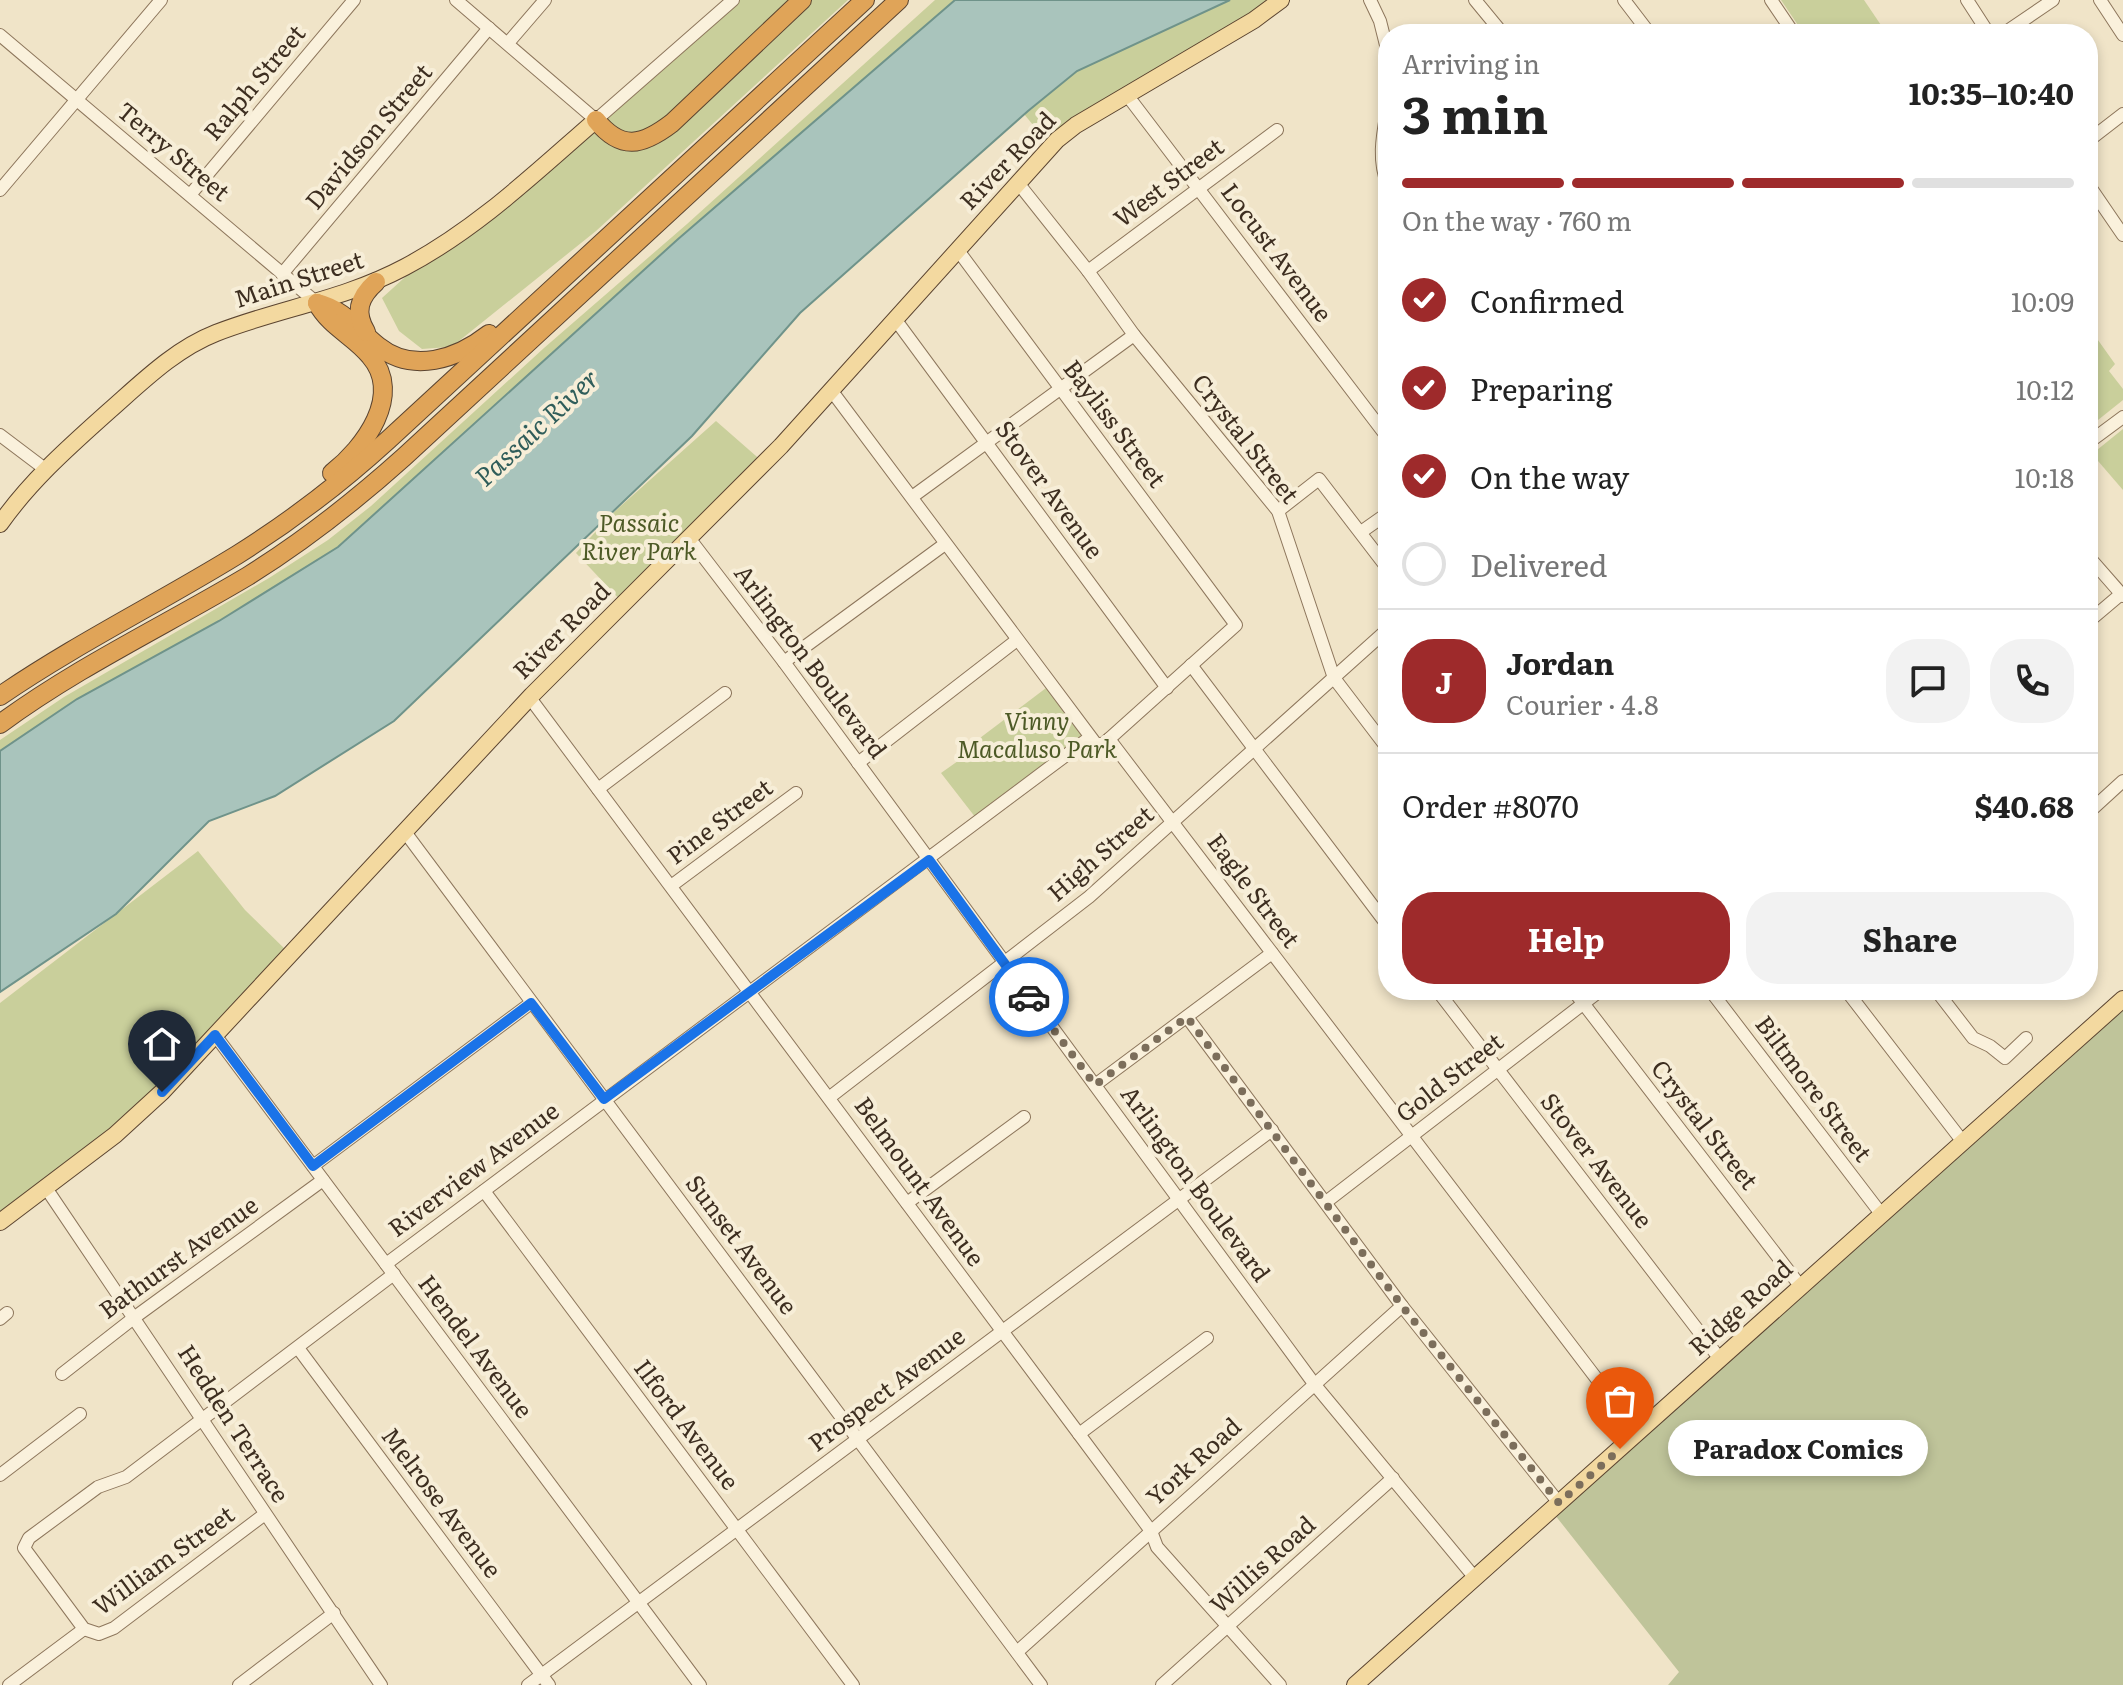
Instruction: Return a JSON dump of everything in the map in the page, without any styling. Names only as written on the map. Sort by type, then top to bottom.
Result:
[{"type":"highway","points":[[596,120],[616,139],[627,142],[651,137],[672,123],[802,0]]},
{"type":"highway","points":[[0,696],[203,575],[299,513],[360,466],[865,0]]},
{"type":"highway","points":[[0,724],[46,693],[249,574],[345,509],[899,0]]},
{"type":"highway","points":[[317,303],[336,310],[390,354],[416,362],[445,358],[472,346],[657,193]]},
{"type":"highway","points":[[376,282],[361,299],[359,319],[379,346]]},
{"type":"highway","points":[[203,575],[339,468],[361,445],[376,421],[383,385],[376,364],[362,347],[327,319],[317,303]]},
{"type":"main road","name":"River Road","points":[[0,1222],[134,1119],[530,698],[781,446],[1035,163],[1076,125],[1254,20],[1281,0]]},
{"type":"main road","name":"Main Street","points":[[0,524],[45,469],[152,373],[191,345],[235,326],[317,303],[376,282],[433,252],[488,214],[596,120]]},
{"type":"main road","name":"Ridge Road","points":[[1355,1685],[2123,999]]},
{"type":"street","points":[[0,190],[161,0]]},
{"type":"street","name":"Ralph Street","points":[[190,195],[354,0]]},
{"type":"street","points":[[456,0],[596,120]]},
{"type":"street","points":[[508,43],[545,0]]},
{"type":"street","name":"Main Street","points":[[596,120],[733,0]]},
{"type":"street","points":[[1370,0],[1381,24]]},
{"type":"street","points":[[1475,0],[1495,24]]},
{"type":"street","points":[[1624,0],[1642,24]]},
{"type":"street","points":[[1771,0],[1787,24]]},
{"type":"street","points":[[1967,0],[1983,24]]},
{"type":"street","points":[[2018,24],[2053,0]]},
{"type":"street","points":[[2100,0],[2123,35]]},
{"type":"street","name":"Davidson Street","points":[[282,274],[489,28]]},
{"type":"street","name":"Terry Street","points":[[0,35],[317,303]]},
{"type":"street","name":"Locust Avenue","points":[[1127,95],[1378,425]]},
{"type":"street","points":[[2098,133],[2123,114]]},
{"type":"street","name":"West Street","points":[[1088,271],[1277,130]]},
{"type":"street","name":"Crystal Street","points":[[1018,183],[1134,335],[1278,511],[1334,678],[1378,736]]},
{"type":"street","points":[[2098,199],[2123,235]]},
{"type":"street","name":"Bayliss Street","points":[[957,249],[1236,625],[1191,665]]},
{"type":"street","name":"Stover Avenue","points":[[895,319],[1167,688]]},
{"type":"street","points":[[912,497],[1134,335]]},
{"type":"street","points":[[831,390],[1089,738],[1096,744],[1103,744],[1191,665],[1378,913]]},
{"type":"street","points":[[2098,436],[2123,417]]},
{"type":"street","points":[[0,435],[45,469]]},
{"type":"street","points":[[1278,511],[1319,479],[1378,555]]},
{"type":"street","points":[[1361,532],[1378,520]]},
{"type":"street","name":"Arlington Boulevard","points":[[689,538],[784,662],[1315,1385],[1475,1578]]},
{"type":"street","points":[[784,662],[945,544]]},
{"type":"street","points":[[2098,567],[2122,595],[2098,614]]},
{"type":"street","name":"High Street","points":[[830,1097],[1089,897],[1378,638]]},
{"type":"street","points":[[858,763],[1017,640]]},
{"type":"street","points":[[598,789],[725,693]]},
{"type":"street","name":"Belmount Avenue","points":[[530,698],[1151,1531],[1157,1547],[1280,1685]]},
{"type":"street","name":"Riverview Avenue","points":[[84,1629],[24,1548],[26,1540],[98,1487],[126,1477],[298,1348],[484,1191],[1089,738]]},
{"type":"street","name":"Eagle Street","points":[[1109,739],[1638,1433]]},
{"type":"street","points":[[2098,804],[2123,781]]},
{"type":"street","name":"Pine Street","points":[[671,886],[796,793]]},
{"type":"street","name":"Sunset Avenue","points":[[405,832],[1041,1685]]},
{"type":"street","points":[[1095,1085],[1272,953]]},
{"type":"street","name":"Stover Avenue","points":[[1445,1000],[1720,1359]]},
{"type":"street","name":"Crystal Street","points":[[1580,1000],[1801,1287]]},
{"type":"street","name":"Gold Street","points":[[1326,1202],[1588,1000]]},
{"type":"street","name":"Biltmore Street","points":[[1718,1000],[1882,1215]]},
{"type":"street","points":[[1854,1000],[1963,1142]]},
{"type":"street","points":[[1944,1000],[1973,1038],[2005,1058],[2026,1038]]},
{"type":"street","points":[[313,1166],[531,1003]]},
{"type":"street","points":[[1187,1017],[1402,1306],[1559,1503]]},
{"type":"street","name":"Hendel Avenue","points":[[215,1035],[700,1685]]},
{"type":"street","points":[[907,1203],[1024,1117]]},
{"type":"street","name":"Prospect Avenue","points":[[528,1685],[546,1680],[639,1603],[1272,1130]]},
{"type":"street","name":"Bathurst Avenue","points":[[62,1374],[323,1180]]},
{"type":"street","name":"Hedden Terrace","points":[[46,1188],[204,1418],[381,1685]]},
{"type":"street","name":"Ilford Avenue","points":[[484,1191],[853,1685]]},
{"type":"street","name":"York Road","points":[[1017,1652],[1402,1306]]},
{"type":"street","points":[[1079,1434],[1207,1338]]},
{"type":"street","name":"Melrose Avenue","points":[[298,1348],[546,1680]]},
{"type":"street","points":[[0,1475],[80,1414]]},
{"type":"street","name":"Willis Road","points":[[1162,1685],[1393,1478]]},
{"type":"street","name":"William Street","points":[[9,1685],[84,1629],[99,1634],[114,1628],[265,1514]]},
{"type":"street","points":[[239,1685],[334,1613]]},
{"type":"green space","points":[[737,0],[848,0],[596,231],[449,349],[422,349],[399,331],[382,298]]},
{"type":"green space","points":[[935,0],[955,0],[677,240],[338,547],[219,621],[77,699],[0,751],[0,740],[64,697],[269,578],[328,540],[371,506]]},
{"type":"green space","points":[[1230,0],[1281,0],[1051,147],[1024,114],[1077,71]]},
{"type":"green space","points":[[1781,0],[1864,0],[1880,24],[1797,24]]},
{"type":"green space","points":[[2098,340],[2115,364],[2109,371],[2123,389],[2123,400],[2098,420]]},
{"type":"green space","name":"Passaic River Park","points":[[716,421],[764,463],[623,603],[576,553],[613,513]]},
{"type":"green space","points":[[2123,429],[2123,490],[2098,461],[2098,449]]},
{"type":"green space","name":"Vinny Macaluso Park","points":[[1050,685],[1089,738],[979,822],[941,773],[975,749],[972,744]]},
{"type":"green space","points":[[198,851],[245,910],[290,954],[162,1092],[0,1222],[0,1003]]},
{"type":"green space","points":[[2123,999],[2123,1685],[1668,1685],[1679,1672],[1551,1510]]},
{"type":"water","name":"Passaic River","points":[[955,0],[1230,0],[1077,71],[800,313],[692,436],[394,721],[275,796],[209,821],[116,914],[0,992],[0,751],[77,699],[219,621],[338,547],[677,240]]},
{"type":"way so far","points":[[1029,997],[1095,1085],[1187,1017],[1402,1306],[1559,1503],[1620,1449]]},
{"type":"place","name":"Paradox Comics","points":[[1620,1449]]},
{"type":"route","points":[[162,1092],[215,1035],[313,1166],[531,1003],[604,1099],[929,860],[1029,997]]}]
